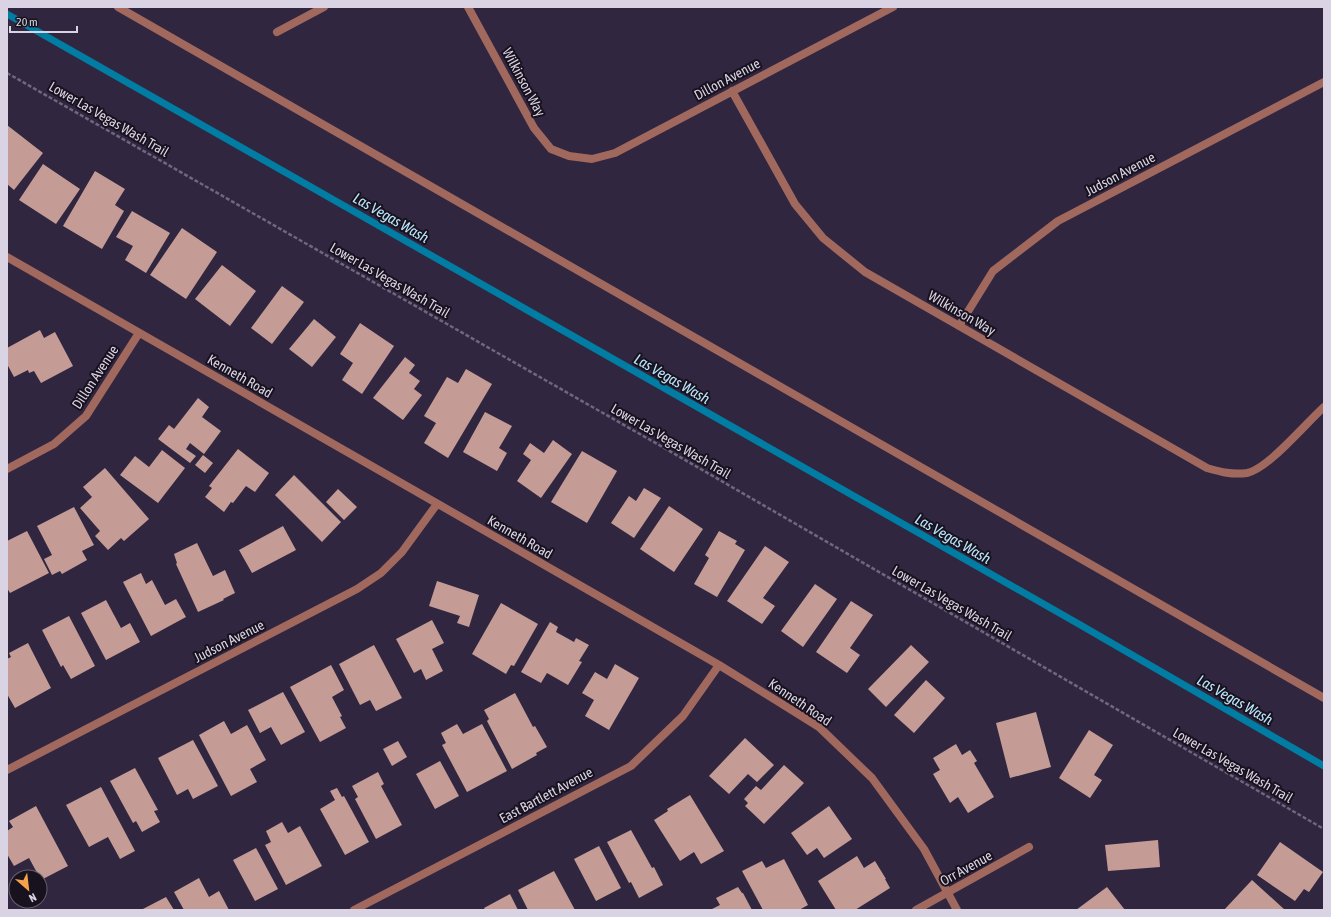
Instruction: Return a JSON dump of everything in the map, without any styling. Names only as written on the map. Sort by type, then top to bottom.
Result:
[{"type":"street","points":[[118,7],[1324,698]]},
{"type":"street","points":[[276,32],[324,7]]},
{"type":"street","name":"Wilkinson Way","points":[[468,7],[534,128],[551,149],[569,156]]},
{"type":"street","name":"Dillon Avenue","points":[[569,156],[592,159],[615,153],[893,7]]},
{"type":"street","name":"Judson Avenue","points":[[959,326],[993,271],[1058,221],[1324,82]]},
{"type":"street","name":"Wilkinson Way","points":[[732,91],[795,204],[823,238],[865,272],[1207,468],[1229,474],[1248,473],[1267,462],[1324,407]]},
{"type":"street","name":"Kenneth Road","points":[[7,257],[719,665],[819,727],[872,778],[924,849],[957,910]]},
{"type":"street","name":"Dillon Avenue","points":[[7,469],[54,444],[86,416],[139,333]]},
{"type":"street","name":"Judson Avenue","points":[[7,770],[357,590],[381,573],[402,552],[437,504]]},
{"type":"street","name":"East Bartlett Avenue","points":[[354,910],[631,766],[683,716],[719,665]]},
{"type":"street","name":"Orr Avenue","points":[[916,910],[1029,847]]},
{"type":"path","name":"Lower Las Vegas Wash Trail","points":[[7,73],[1324,829]]},
{"type":"building","points":[[7,125],[43,153],[14,190],[7,184]]},
{"type":"building","points":[[43,164],[80,189],[56,224],[19,200]]},
{"type":"building","points":[[95,171],[125,189],[115,205],[124,211],[102,249],[63,226]]},
{"type":"building","points":[[132,211],[170,233],[146,273],[125,260],[133,246],[116,237]]},
{"type":"building","points":[[182,228],[217,252],[186,299],[150,275]]},
{"type":"building","points":[[222,265],[256,291],[230,326],[195,299]]},
{"type":"building","points":[[282,286],[304,302],[272,344],[251,328]]},
{"type":"building","points":[[314,319],[336,337],[312,367],[289,349]]},
{"type":"building","points":[[360,323],[394,346],[362,394],[342,380],[353,363],[340,354]]},
{"type":"building","points":[[40,330],[44,338],[55,332],[73,366],[41,383],[34,371],[29,373],[28,370],[14,377],[7,364],[7,348]]},
{"type":"building","points":[[405,357],[415,365],[409,373],[420,381],[414,389],[422,395],[403,420],[373,398]]},
{"type":"building","points":[[466,369],[492,384],[448,458],[424,443],[436,423],[424,416],[447,377],[458,383]]},
{"type":"building","points":[[198,398],[209,407],[202,417],[221,431],[204,454],[190,443],[186,449],[196,456],[190,463],[158,439],[169,425],[174,429]]},
{"type":"building","points":[[485,412],[512,426],[499,448],[507,453],[497,471],[463,452]]},
{"type":"building","points":[[553,440],[572,454],[541,498],[517,481],[531,460],[523,454],[530,443],[544,453]]},
{"type":"building","points":[[238,449],[269,473],[255,492],[246,486],[224,512],[205,497],[212,488],[209,486]]},
{"type":"building","points":[[162,450],[185,468],[158,503],[120,475],[135,456],[149,467]]},
{"type":"building","points":[[582,451],[617,471],[587,523],[551,502]]},
{"type":"building","points":[[203,455],[213,463],[205,473],[195,465]]},
{"type":"building","points":[[105,468],[149,519],[124,541],[121,538],[108,550],[95,536],[100,531],[80,508],[92,497],[83,487]]},
{"type":"building","points":[[294,475],[341,522],[322,542],[275,495]]},
{"type":"building","points":[[644,488],[661,498],[634,538],[611,523],[629,496],[636,501]]},
{"type":"building","points":[[338,489],[357,507],[344,520],[326,502]]},
{"type":"building","points":[[669,506],[703,529],[674,572],[640,549]]},
{"type":"building","points":[[74,507],[94,545],[82,551],[87,560],[62,574],[60,571],[52,575],[44,559],[52,555],[37,526]]},
{"type":"building","points":[[283,526],[296,550],[252,573],[239,550]]},
{"type":"building","points":[[27,531],[49,573],[10,593],[7,588],[7,541]]},
{"type":"building","points":[[719,531],[737,541],[735,544],[745,550],[717,597],[694,584],[709,558],[705,555]]},
{"type":"building","points":[[197,543],[213,576],[225,570],[235,593],[223,599],[224,600],[198,612],[176,564],[174,554]]},
{"type":"building","points":[[765,546],[789,562],[763,598],[775,606],[762,624],[727,601]]},
{"type":"building","points":[[141,573],[146,584],[152,580],[165,605],[176,599],[186,617],[151,636],[123,582]]},
{"type":"building","points":[[437,581],[479,595],[469,627],[457,623],[460,616],[429,606]]},
{"type":"building","points":[[815,584],[837,599],[803,647],[781,631]]},
{"type":"building","points":[[106,600],[121,628],[130,623],[140,642],[106,660],[81,613]]},
{"type":"building","points":[[851,601],[873,615],[850,648],[860,655],[847,673],[816,652]]},
{"type":"building","points":[[501,603],[538,624],[514,666],[511,665],[506,674],[472,654]]},
{"type":"building","points":[[69,616],[95,666],[71,679],[63,665],[61,667],[42,630]]},
{"type":"building","points":[[432,620],[444,643],[432,649],[443,671],[426,680],[421,669],[414,673],[396,639]]},
{"type":"building","points":[[550,622],[558,627],[556,632],[574,642],[576,638],[589,645],[579,661],[582,662],[568,685],[547,673],[541,683],[521,672]]},
{"type":"building","points":[[28,643],[51,688],[15,708],[7,694],[7,659],[11,657],[9,653]]},
{"type":"building","points":[[374,645],[402,698],[376,711],[370,700],[360,705],[339,664]]},
{"type":"building","points":[[911,645],[929,662],[886,707],[868,689]]},
{"type":"building","points":[[615,664],[639,678],[609,730],[585,716],[594,700],[582,693],[595,672],[607,679]]},
{"type":"building","points":[[331,665],[344,690],[332,697],[342,716],[340,717],[346,728],[320,742],[290,687]]},
{"type":"building","points":[[926,680],[945,698],[914,733],[894,715]]},
{"type":"building","points":[[283,692],[305,732],[281,745],[271,727],[260,733],[248,710]]},
{"type":"building","points":[[515,693],[533,727],[535,726],[547,747],[536,753],[537,755],[512,769],[487,721],[489,719],[484,710]]},
{"type":"building","points":[[1036,712],[1051,767],[1010,778],[996,723]]},
{"type":"building","points":[[224,721],[231,734],[247,725],[266,760],[250,769],[257,782],[231,796],[199,735]]},
{"type":"building","points":[[457,724],[463,734],[482,724],[507,771],[467,792],[442,745],[446,743],[441,733]]},
{"type":"building","points":[[1089,730],[1113,745],[1094,775],[1102,780],[1090,798],[1059,778]]},
{"type":"building","points":[[745,738],[774,765],[757,782],[748,774],[729,794],[709,776]]},
{"type":"building","points":[[193,740],[218,786],[193,799],[188,789],[177,795],[158,758]]},
{"type":"building","points":[[398,741],[407,757],[392,766],[383,749]]},
{"type":"building","points":[[956,744],[962,755],[970,750],[977,761],[974,763],[994,797],[968,813],[958,797],[950,803],[933,774],[940,770],[933,758]]},
{"type":"building","points":[[440,761],[459,796],[435,809],[416,774]]},
{"type":"building","points":[[784,765],[804,783],[764,824],[745,806],[748,803],[744,799],[756,786],[761,790]]},
{"type":"building","points":[[135,768],[158,810],[154,811],[160,822],[142,832],[136,821],[133,823],[110,781]]},
{"type":"building","points":[[378,772],[384,784],[381,786],[402,825],[376,839],[355,799],[358,797],[352,786]]},
{"type":"building","points":[[101,787],[135,851],[120,859],[108,837],[89,847],[66,805]]},
{"type":"building","points":[[337,788],[342,797],[344,796],[369,842],[345,855],[320,809],[335,800],[330,791]]},
{"type":"building","points":[[690,795],[724,851],[701,864],[694,852],[680,861],[654,820],[668,811],[667,809]]},
{"type":"building","points":[[36,806],[68,866],[48,876],[48,869],[35,869],[29,858],[14,866],[7,854],[7,831],[13,827],[9,821]]},
{"type":"building","points":[[829,806],[852,839],[824,858],[817,848],[807,855],[791,833]]},
{"type":"building","points":[[282,822],[288,833],[300,826],[322,866],[286,885],[265,845],[271,842],[266,831]]},
{"type":"building","points":[[631,830],[652,868],[654,867],[663,885],[639,898],[631,882],[629,883],[607,842]]},
{"type":"building","points":[[1158,840],[1160,867],[1108,871],[1105,845]]},
{"type":"building","points":[[1280,842],[1323,872],[1309,892],[1304,889],[1295,901],[1257,875]]},
{"type":"building","points":[[599,846],[621,888],[596,901],[574,859]]},
{"type":"building","points":[[256,848],[278,889],[255,901],[233,860]]},
{"type":"building","points":[[857,856],[864,868],[875,861],[890,888],[855,910],[836,910],[818,881]]},
{"type":"building","points":[[784,859],[808,905],[799,910],[763,910],[742,871],[762,861],[766,868]]},
{"type":"building","points":[[554,871],[575,910],[528,910],[518,890]]},
{"type":"building","points":[[199,878],[209,897],[219,891],[229,910],[184,910],[174,892]]},
{"type":"building","points":[[1252,880],[1285,910],[1224,910]]},
{"type":"building","points":[[738,887],[752,910],[710,910],[720,905],[716,898]]},
{"type":"building","points":[[1107,887],[1125,910],[1076,910]]},
{"type":"building","points":[[510,894],[518,910],[485,910],[484,908]]},
{"type":"building","points":[[166,897],[174,910],[141,910]]},
{"type":"waterway","name":"Las Vegas Wash","points":[[7,14],[1077,623],[1324,766]]}]
